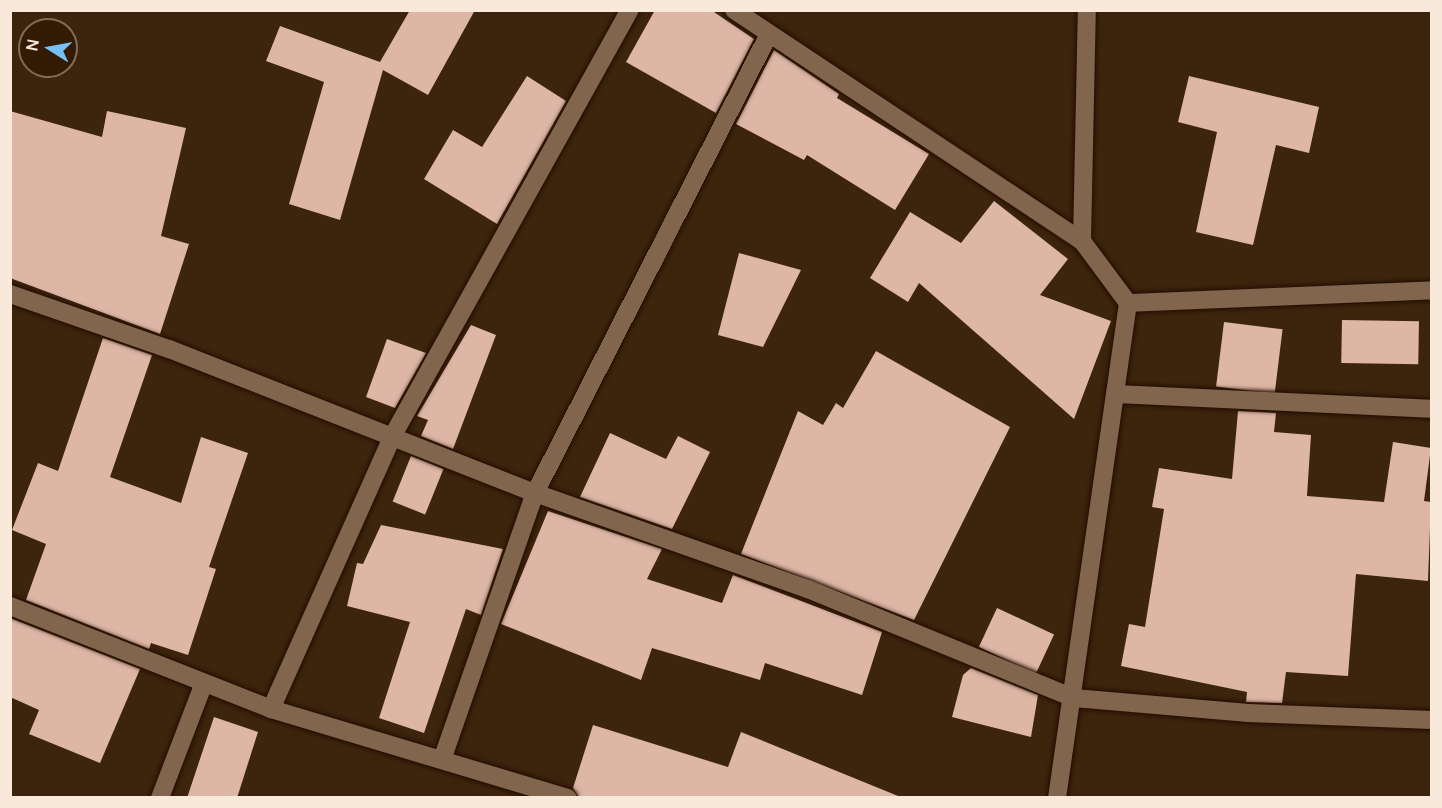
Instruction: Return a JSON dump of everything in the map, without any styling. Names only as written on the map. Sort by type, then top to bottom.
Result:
[{"type":"street","points":[[271,709],[392,437],[630,10]]},
{"type":"street","points":[[734,10],[1082,241],[1128,303],[1074,698],[1057,798]]},
{"type":"street","points":[[1082,241],[1087,10]]},
{"type":"street","points":[[444,757],[535,493],[769,34]]},
{"type":"street","points":[[1128,303],[1431,290]]},
{"type":"street","points":[[10,294],[169,349],[535,493],[808,589],[1074,698],[1248,713],[1431,720]]},
{"type":"street","points":[[1115,394],[1431,409]]},
{"type":"street","points":[[10,606],[271,709],[444,757],[568,798]]},
{"type":"street","points":[[160,798],[204,683]]},
{"type":"building","points":[[410,10],[475,10],[428,95],[383,70],[340,220],[289,204],[324,82],[266,61],[280,26],[380,62]]},
{"type":"building","points":[[655,10],[711,10],[754,39],[716,113],[626,62]]},
{"type":"building","points":[[774,50],[839,94],[837,98],[929,154],[895,210],[807,155],[804,160],[736,124]]},
{"type":"building","points":[[527,76],[566,101],[497,224],[424,179],[453,130],[482,147]]},
{"type":"building","points":[[1189,76],[1319,107],[1309,153],[1276,145],[1253,245],[1196,232],[1217,132],[1178,122]]},
{"type":"building","points":[[10,111],[102,137],[107,111],[186,128],[161,236],[189,244],[160,334],[10,278]]},
{"type":"building","points":[[994,201],[1068,259],[1040,295],[1111,321],[1074,419],[919,283],[908,302],[870,278],[910,212],[961,243]]},
{"type":"building","points":[[739,253],[801,270],[763,347],[718,335]]},
{"type":"building","points":[[1342,320],[1419,321],[1418,364],[1341,363]]},
{"type":"building","points":[[1224,322],[1283,329],[1275,394],[1216,387]]},
{"type":"building","points":[[471,325],[496,335],[453,449],[421,436],[428,420],[417,416]]},
{"type":"building","points":[[103,338],[152,355],[110,477],[181,503],[201,437],[248,453],[209,567],[216,569],[188,655],[151,643],[149,649],[26,600],[46,544],[12,530],[38,463],[58,471]]},
{"type":"building","points":[[387,339],[426,353],[395,408],[366,397]]},
{"type":"building","points":[[876,351],[1010,427],[914,620],[741,554],[798,411],[823,425],[836,403],[843,408]]},
{"type":"building","points":[[1238,411],[1276,413],[1274,432],[1311,435],[1307,496],[1384,502],[1393,442],[1431,448],[1424,501],[1431,502],[1428,581],[1356,574],[1348,676],[1286,672],[1282,703],[1246,702],[1247,692],[1121,666],[1129,624],[1145,627],[1164,509],[1152,507],[1159,468],[1232,479]]},
{"type":"building","points":[[610,433],[666,459],[678,436],[710,452],[672,529],[580,497]]},
{"type":"building","points":[[411,456],[443,469],[425,515],[393,501]]},
{"type":"building","points":[[548,511],[662,549],[647,579],[722,603],[733,575],[882,632],[862,695],[765,663],[760,680],[652,648],[641,680],[501,624]]},
{"type":"building","points":[[381,525],[503,549],[481,615],[466,609],[424,733],[379,718],[410,622],[347,606],[357,563],[363,564]]},
{"type":"building","points":[[997,608],[1054,635],[1036,674],[979,647]]},
{"type":"building","points":[[10,618],[140,669],[100,763],[29,734],[39,710],[10,697]]},
{"type":"building","points":[[971,668],[1038,695],[1031,737],[952,717],[963,675]]},
{"type":"building","points":[[214,717],[258,732],[237,798],[187,798]]},
{"type":"building","points":[[593,725],[728,767],[741,732],[903,798],[579,798],[573,788]]}]
